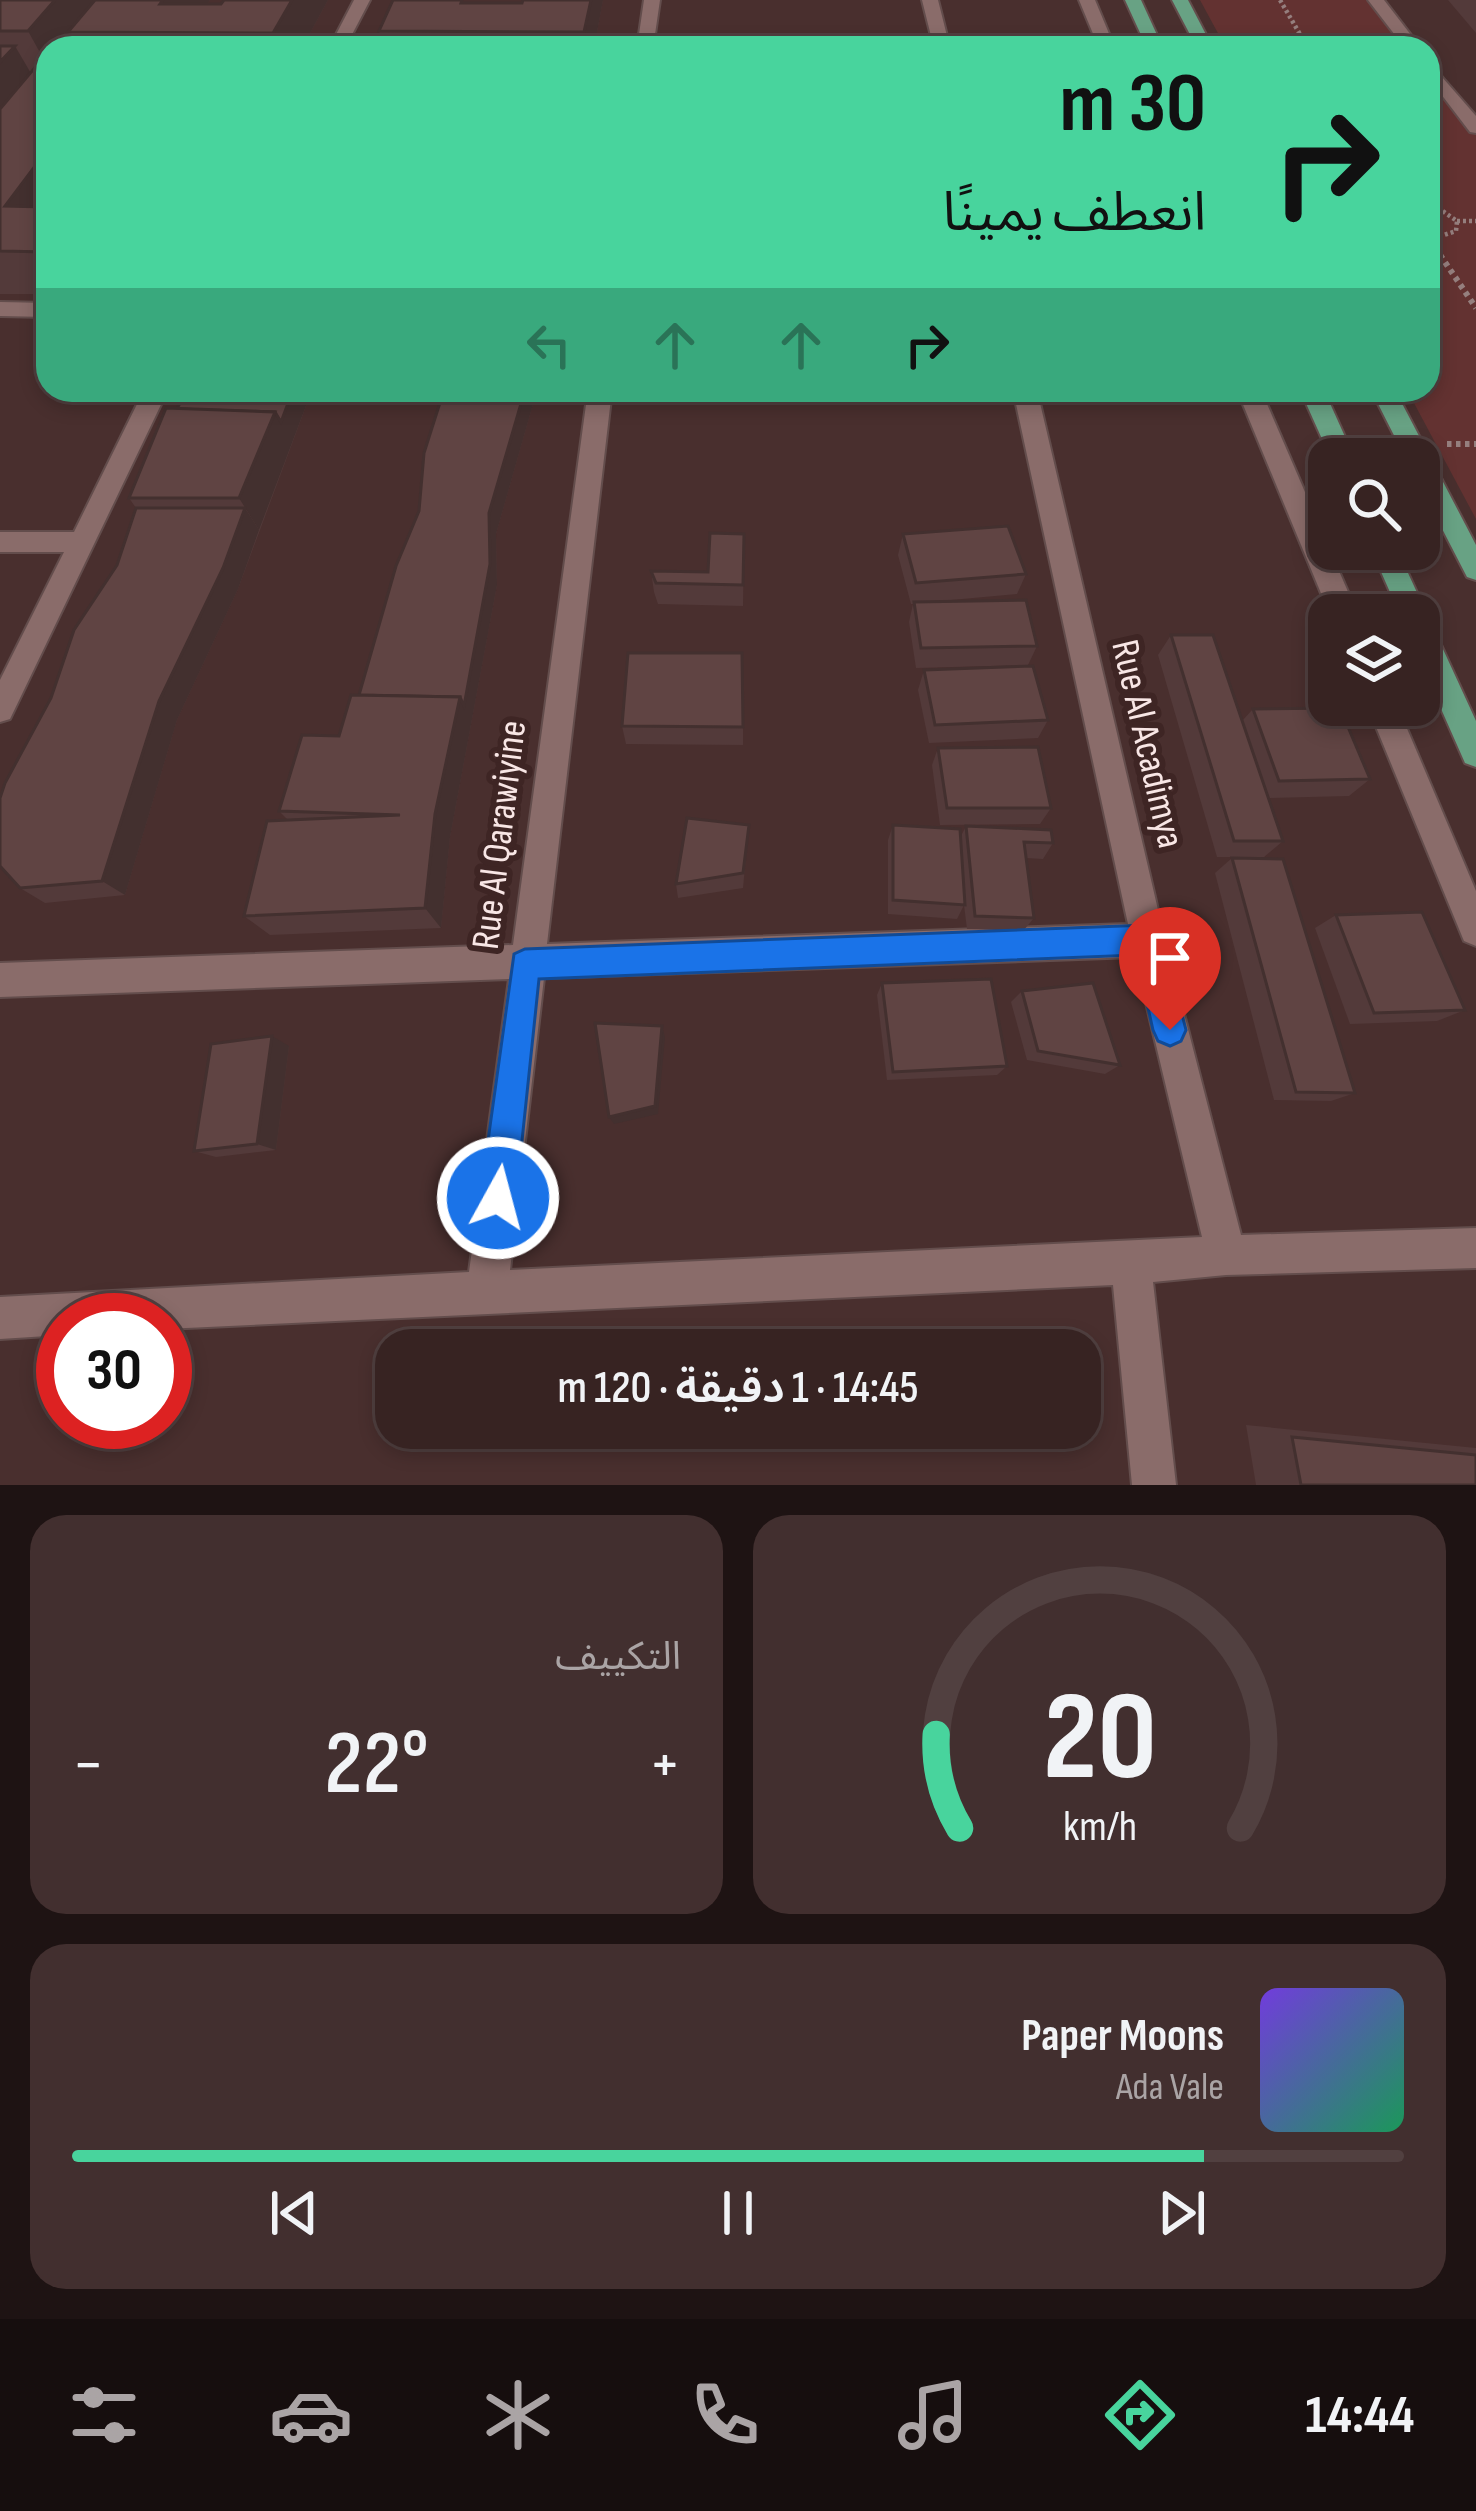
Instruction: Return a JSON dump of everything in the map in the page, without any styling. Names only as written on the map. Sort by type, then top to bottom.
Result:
[{"type":"main road","points":[[1132,0],[1149,36]]},
{"type":"main road","points":[[1180,0],[1199,36]]},
{"type":"main road","points":[[1317,402],[1334,438]]},
{"type":"main road","points":[[1391,402],[1415,438]]},
{"type":"main road","points":[[1440,486],[1476,570]]},
{"type":"main road","points":[[1440,674],[1476,754]]},
{"type":"street","points":[[343,36],[362,0]]},
{"type":"street","points":[[647,36],[652,0]]},
{"type":"street","points":[[930,0],[939,36]]},
{"type":"street","points":[[1087,0],[1101,36]]},
{"type":"street","points":[[1376,0],[1404,36]]},
{"type":"street","points":[[1440,79],[1468,107],[1476,128]]},
{"type":"street","points":[[0,310],[36,310]]},
{"type":"street","points":[[0,710],[150,402]]},
{"type":"street","name":"Rue Al Qarawiyine","points":[[487,1291],[598,402]]},
{"type":"street","name":"Rue Al Acadimya","points":[[1028,402],[1148,940],[1226,1255]]},
{"type":"street","points":[[1255,402],[1335,594]]},
{"type":"street","points":[[0,542],[81,542]]},
{"type":"street","points":[[1391,726],[1476,930]]},
{"type":"street","points":[[0,980],[1148,940]]},
{"type":"street","points":[[0,1318],[487,1291],[1131,1264],[1226,1255],[1476,1248]]},
{"type":"street","points":[[1131,1264],[1154,1485]]},
{"type":"path","points":[[1280,0],[1301,36]]},
{"type":"path","points":[[1440,210],[1456,221],[1476,221]]},
{"type":"path","points":[[1440,236],[1456,231],[1456,221]]},
{"type":"path","points":[[1440,256],[1476,308]]},
{"type":"path","points":[[1440,451],[1476,444]]},
{"type":"shaded area","points":[[1200,0],[1368,0],[1397,36],[1220,36]]},
{"type":"shaded area","points":[[1440,89],[1476,133],[1476,519],[1440,452],[1440,438],[1433,438],[1413,402],[1440,402]]},
{"type":"building","points":[[0,0],[55,0],[28,31],[0,31]]},
{"type":"building","points":[[95,0],[221,4],[224,0],[292,0],[273,33],[68,32]]},
{"type":"building","points":[[393,0],[591,0],[584,32],[379,31]]},
{"type":"building","points":[[0,46],[15,46],[0,62]]},
{"type":"building","points":[[36,66],[36,165],[5,206],[36,207],[36,252],[0,251],[0,109]]},
{"type":"building","points":[[180,402],[288,402],[281,422],[275,412],[177,409]]},
{"type":"building","points":[[440,402],[521,402],[489,513],[490,564],[464,706],[460,697],[359,695],[396,566],[419,511],[424,453]]},
{"type":"building","points":[[166,408],[275,412],[239,498],[129,498]]},
{"type":"building","points":[[136,508],[245,508],[223,568],[159,701],[102,881],[20,888],[0,866],[0,798],[51,698],[74,630],[117,565]]},
{"type":"building","points":[[1008,526],[1026,574],[916,583],[903,534]]},
{"type":"building","points":[[710,533],[744,534],[743,585],[656,583],[651,571],[708,572]]},
{"type":"building","points":[[1026,600],[1037,646],[921,648],[914,602]]},
{"type":"building","points":[[1171,635],[1213,635],[1283,841],[1234,841]]},
{"type":"building","points":[[628,653],[742,653],[743,727],[622,726]]},
{"type":"building","points":[[1033,666],[1048,720],[935,725],[924,670]]},
{"type":"building","points":[[351,695],[460,697],[435,814],[425,908],[244,916],[267,821],[400,815],[279,811],[302,735],[339,736]]},
{"type":"building","points":[[1308,708],[1308,726],[1348,726],[1370,779],[1279,781],[1253,709]]},
{"type":"building","points":[[1038,747],[1051,808],[947,808],[938,748]]},
{"type":"building","points":[[687,818],[749,825],[743,873],[676,884]]},
{"type":"building","points":[[893,825],[960,829],[965,905],[893,900]]},
{"type":"building","points":[[966,826],[1051,830],[1053,843],[1024,842],[1034,918],[975,916]]},
{"type":"building","points":[[1232,858],[1283,859],[1355,1093],[1296,1092]]},
{"type":"building","points":[[1422,912],[1465,1010],[1374,1013],[1336,915]]},
{"type":"building","points":[[991,979],[1007,1066],[893,1072],[882,983]]},
{"type":"building","points":[[1093,983],[1120,1065],[1038,1051],[1022,991]]},
{"type":"building","points":[[595,1023],[662,1026],[655,1106],[609,1117]]},
{"type":"building","points":[[272,1036],[257,1144],[194,1151],[211,1044]]},
{"type":"building","points":[[1292,1437],[1476,1455],[1476,1485],[1301,1485]]},
{"type":"route","points":[[498,1198],[525,964],[1148,940],[1170,1030]]}]
